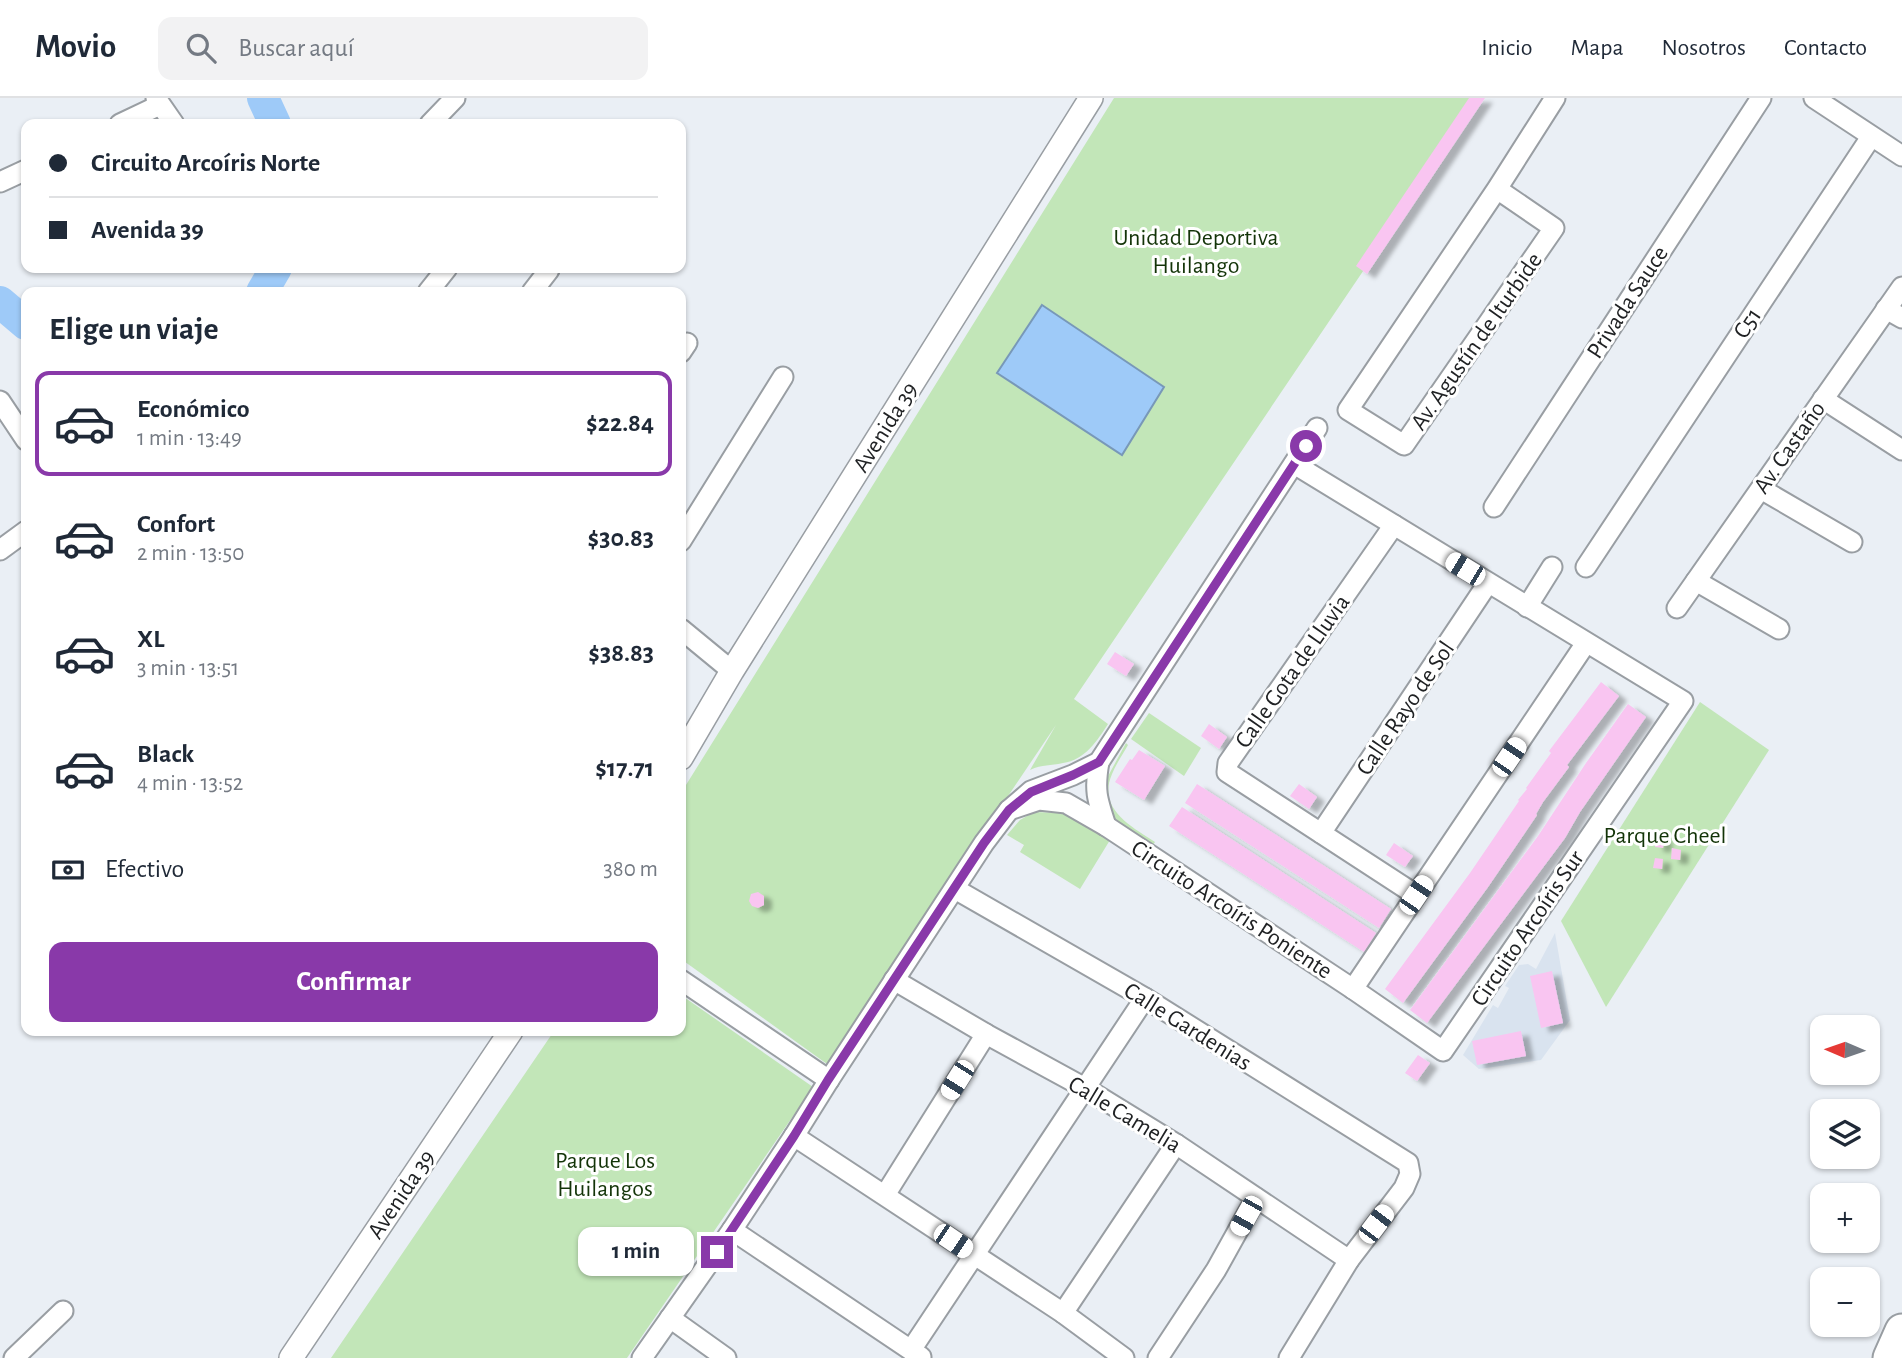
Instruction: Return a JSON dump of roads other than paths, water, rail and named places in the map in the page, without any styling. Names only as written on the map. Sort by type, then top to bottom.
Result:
[{"type":"highway","points":[[1890,1358],[1902,1331]]},
{"type":"street","points":[[435,119],[455,98]]},
{"type":"street","name":"Avenida 39","points":[[686,749],[732,671],[1091,98]]},
{"type":"street","name":"Av. Agustín de Iturbide","points":[[1497,189],[1554,228],[1404,445],[1348,410],[1555,98]]},
{"type":"street","name":"Privada Sauce","points":[[1494,507],[1761,98]]},
{"type":"street","points":[[128,119],[159,100],[171,119]]},
{"type":"street","points":[[1822,100],[1871,137],[1902,156]]},
{"type":"street","name":"C51","points":[[1586,567],[1871,137]]},
{"type":"street","points":[[0,183],[21,172]]},
{"type":"street","points":[[432,287],[443,273]]},
{"type":"street","points":[[536,287],[548,273]]},
{"type":"street","name":"Av. Castaño","points":[[1677,608],[1823,399],[1894,314],[1902,286]]},
{"type":"street","points":[[686,533],[783,377]]},
{"type":"street","points":[[1823,399],[1902,450]]},
{"type":"street","points":[[0,401],[21,432]]},
{"type":"street","points":[[1106,826],[1095,789],[1099,762],[1317,428]]},
{"type":"street","points":[[1294,464],[1586,643],[1353,989]]},
{"type":"street","points":[[1760,489],[1852,542]]},
{"type":"street","name":"Calle Gota de Lluvia","points":[[1394,525],[1228,763],[1227,772],[1416,895]]},
{"type":"street","points":[[0,550],[21,535]]},
{"type":"street","points":[[1527,607],[1552,567]]},
{"type":"street","points":[[1696,581],[1779,629]]},
{"type":"street","name":"Calle Rayo de Sol","points":[[1321,833],[1488,583]]},
{"type":"street","points":[[686,633],[732,671]]},
{"type":"street","name":"Circuito Arcoíris Sur","points":[[1443,1051],[1683,702],[1586,643]]},
{"type":"street","points":[[642,1358],[733,1230],[828,1080],[984,843],[1009,810],[1031,792],[1099,762]]},
{"type":"street","name":"Circuito Arcoíris Poniente","points":[[1009,810],[1039,800],[1066,803],[1106,826],[1443,1051]]},
{"type":"street","name":"Calle Gardenias","points":[[955,889],[1146,998],[1408,1163],[1410,1174],[1404,1188],[1349,1260]]},
{"type":"street","name":"Calle Camelia","points":[[894,980],[1086,1088],[1176,1144],[1349,1260]]},
{"type":"street","points":[[686,983],[828,1080]]},
{"type":"street","points":[[733,1230],[916,1354],[975,1256],[1146,998]]},
{"type":"street","points":[[885,1195],[986,1034]]},
{"type":"street","name":"Avenida 39","points":[[291,1358],[508,1036]]},
{"type":"street","points":[[794,1136],[1063,1313],[1124,1358]]},
{"type":"street","points":[[1063,1313],[1176,1144]]},
{"type":"street","points":[[1158,1358],[1216,1269],[1256,1198]]},
{"type":"street","points":[[1289,1358],[1349,1260]]},
{"type":"street","points":[[14,1358],[62,1311]]},
{"type":"street","points":[[670,1318],[719,1356]]},
{"type":"water","points":[[1042,305],[1164,387],[1122,455],[997,373]]},
{"type":"waterway","points":[[263,98],[273,119]]},
{"type":"waterway","points":[[265,287],[273,273]]},
{"type":"waterway","points":[[0,302],[21,320]]},
{"type":"park label","name":"Unidad Deportiva Huilango","points":[[1196,251]]},
{"type":"park label","name":"Parque Cheel","points":[[1665,835]]},
{"type":"park label","name":"Parque Los Huilangos","points":[[605,1174]]}]
